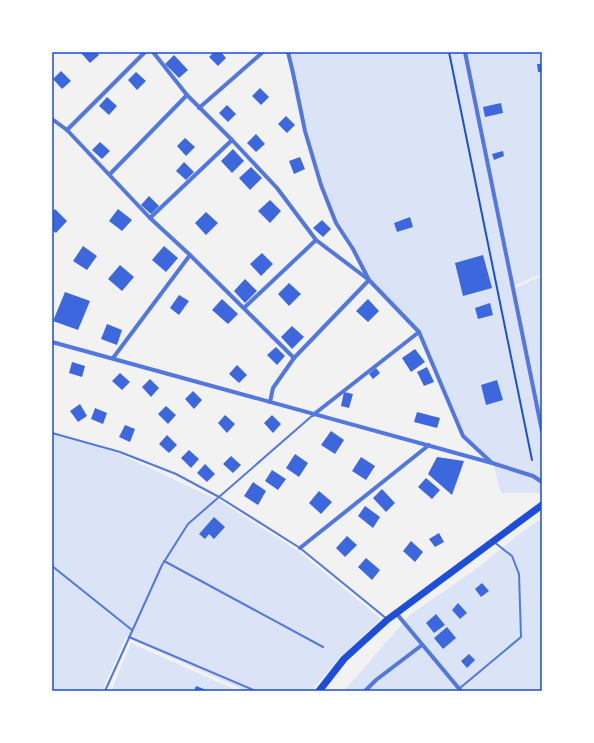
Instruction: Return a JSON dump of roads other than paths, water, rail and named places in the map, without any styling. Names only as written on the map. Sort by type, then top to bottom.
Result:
[{"type":"main road","points":[[319,691],[344,660],[396,613],[542,505]]},
{"type":"street","points":[[67,130],[146,52]]},
{"type":"street","points":[[155,52],[187,95],[277,188],[316,240],[369,280],[419,332],[463,436],[492,463]]},
{"type":"street","points":[[199,108],[263,52]]},
{"type":"street","points":[[288,52],[305,131],[321,185],[336,223],[353,249],[369,280]]},
{"type":"street","points":[[465,52],[542,431]]},
{"type":"street","points":[[110,174],[187,95]]},
{"type":"street","points":[[52,119],[67,130],[150,218],[245,308],[294,358]]},
{"type":"street","points":[[150,218],[232,140]]},
{"type":"street","points":[[245,308],[316,240]]},
{"type":"street","points":[[113,358],[190,255]]},
{"type":"street","points":[[270,402],[273,388],[294,358],[369,280]]},
{"type":"street","points":[[313,415],[419,332]]},
{"type":"street","points":[[52,342],[313,415],[429,445],[533,476],[542,482]]},
{"type":"street","points":[[300,548],[429,445]]},
{"type":"street","points":[[396,613],[460,690]]},
{"type":"street","points":[[365,691],[376,680],[422,645]]},
{"type":"lane","points":[[105,691],[164,561],[188,524],[313,415]]},
{"type":"lane","points":[[52,433],[120,452],[176,474],[219,497],[300,548],[388,620]]},
{"type":"lane","points":[[460,690],[521,637],[519,574],[512,556],[493,541]]},
{"type":"lane","points":[[164,561],[324,647]]},
{"type":"lane","points":[[52,566],[132,630]]},
{"type":"lane","points":[[129,637],[256,691]]}]
